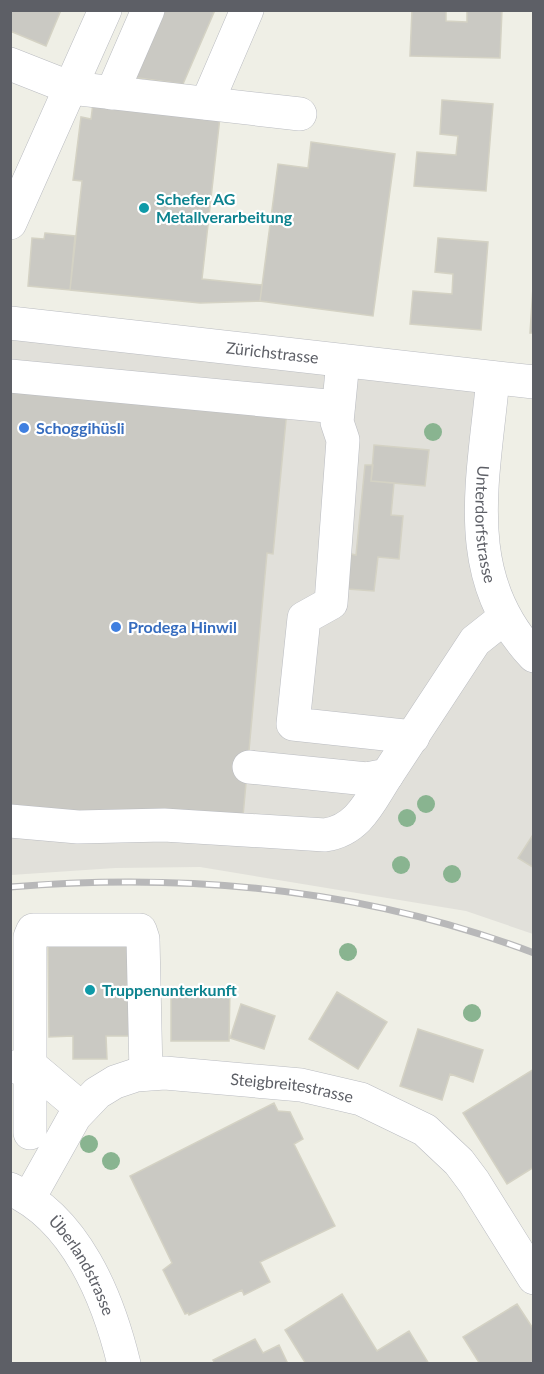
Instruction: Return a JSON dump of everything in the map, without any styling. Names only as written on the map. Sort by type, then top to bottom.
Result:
[{"type":"street","points":[[10,223],[105,10]]},
{"type":"street","points":[[112,93],[148,10]]},
{"type":"street","points":[[207,104],[247,10]]},
{"type":"street","points":[[10,64],[71,88],[300,114]]},
{"type":"street","name":"Zürichstrasse","points":[[10,323],[534,382]]},
{"type":"street","points":[[343,361],[337,422],[343,440],[331,603],[304,618],[293,724],[413,737]]},
{"type":"street","points":[[10,376],[338,407]]},
{"type":"street","name":"Unterdorfstrasse","points":[[493,378],[482,498],[482,542],[488,578],[504,618],[534,656]]},
{"type":"street","points":[[10,821],[78,827],[164,825],[325,835],[340,832],[359,819],[475,641],[504,618]]},
{"type":"street","points":[[249,767],[367,779],[387,775]]},
{"type":"street","points":[[30,1133],[20,1067],[30,937],[33,930],[135,928],[140,930],[143,939],[146,1074]]},
{"type":"street","points":[[20,1067],[50,1080],[81,1108]]},
{"type":"street","name":"Steigbreitestrasse","points":[[20,1193],[53,1151],[81,1108],[106,1086],[126,1078],[146,1074],[204,1076],[334,1090],[405,1118],[425,1130],[459,1162],[534,1278]]},
{"type":"street","name":"Überlandstrasse","points":[[20,1193],[56,1221],[75,1245],[104,1304],[124,1364]]},
{"type":"shaded area","points":[[11,323],[493,378],[481,520],[533,656],[533,934],[466,911],[200,867],[115,868],[11,875]]},
{"type":"building","points":[[10,10],[61,10],[46,46],[10,31]]},
{"type":"building","points":[[160,10],[215,10],[183,84],[131,77]]},
{"type":"building","points":[[412,10],[446,10],[446,21],[467,22],[467,10],[502,10],[500,58],[410,56]]},
{"type":"building","points":[[442,100],[493,104],[486,191],[414,186],[417,152],[456,155],[458,136],[440,134]]},
{"type":"building","name":"Schefer AG Metallverarbeitung","points":[[93,103],[220,117],[202,279],[262,285],[260,301],[200,303],[70,290],[82,181],[73,180],[81,117],[91,119]]},
{"type":"building","points":[[311,142],[395,154],[373,316],[260,301],[278,164],[308,168]]},
{"type":"building","points":[[45,233],[75,236],[70,290],[28,286],[32,238],[44,239]]},
{"type":"building","points":[[438,238],[488,242],[481,330],[410,324],[413,291],[452,294],[453,274],[435,272]]},
{"type":"building","points":[[534,272],[534,333],[530,333]]},
{"type":"building","points":[[10,384],[287,410],[273,554],[267,553],[242,827],[10,806]]},
{"type":"building","points":[[374,445],[429,450],[425,486],[371,481]]},
{"type":"building","points":[[365,465],[373,465],[371,481],[394,483],[391,515],[403,516],[399,559],[378,557],[374,591],[348,589],[351,554],[356,555]]},
{"type":"building","points":[[534,833],[534,868],[518,858]]},
{"type":"building","name":"Truppenunterkunft","points":[[131,942],[132,1036],[106,1036],[107,1059],[73,1059],[73,1036],[49,1037],[48,943]]},
{"type":"building","points":[[171,988],[230,988],[229,1041],[171,1041]]},
{"type":"building","points":[[337,992],[387,1022],[358,1069],[309,1039]]},
{"type":"building","points":[[241,1004],[275,1016],[264,1049],[230,1038]]},
{"type":"building","points":[[418,1029],[483,1050],[473,1082],[450,1074],[442,1100],[400,1086]]},
{"type":"building","points":[[534,1069],[534,1167],[507,1184],[463,1113]]},
{"type":"building","points":[[274,1103],[278,1111],[290,1112],[303,1139],[294,1144],[335,1226],[260,1262],[270,1282],[244,1295],[242,1290],[189,1315],[185,1314],[163,1270],[172,1263],[130,1176]]},
{"type":"building","points":[[342,1294],[377,1351],[409,1331],[429,1364],[306,1364],[285,1330]]},
{"type":"building","points":[[517,1304],[534,1330],[534,1364],[480,1364],[463,1337]]},
{"type":"building","points":[[255,1339],[263,1353],[279,1345],[288,1364],[215,1364],[213,1360]]},
{"type":"railway","points":[[10,887],[143,882],[210,884],[276,890],[341,900],[406,914],[471,931],[534,953]]},
{"type":"place","name":"Schefer AG Metallverarbeitung","points":[[144,208]]},
{"type":"place","name":"Schoggihüsli","points":[[24,428]]},
{"type":"place","name":"Prodega Hinwil","points":[[116,627]]},
{"type":"place","name":"Truppenunterkunft","points":[[90,990]]}]
